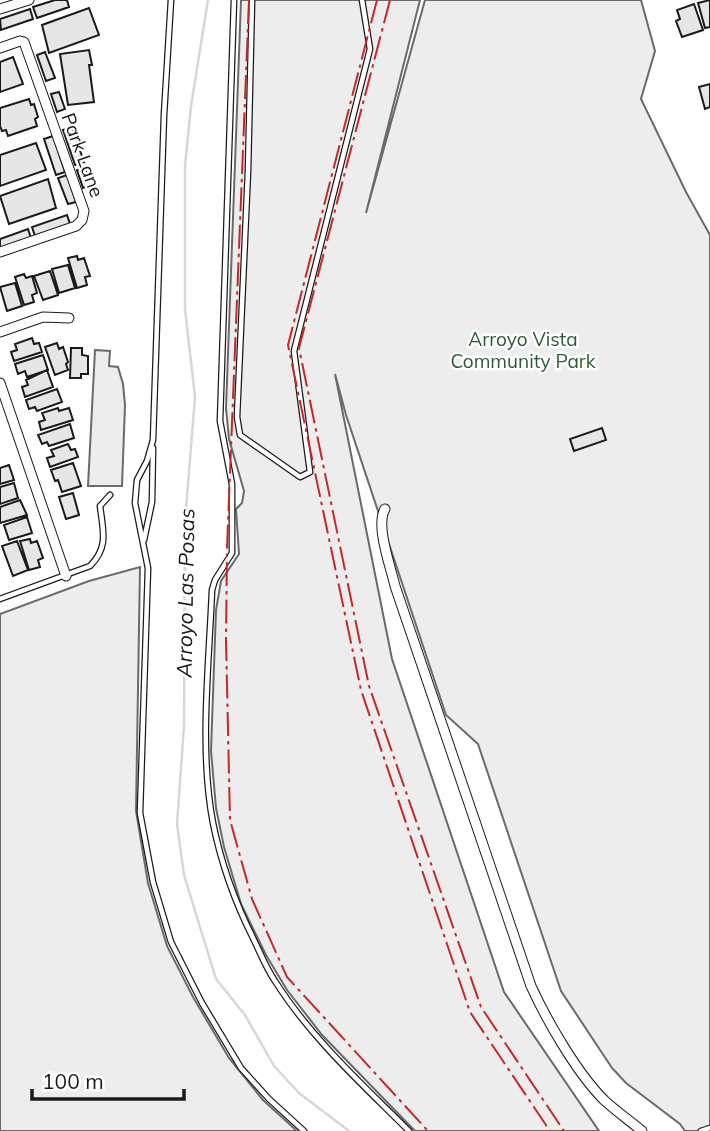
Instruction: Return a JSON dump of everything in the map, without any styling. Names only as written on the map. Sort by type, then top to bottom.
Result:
[{"type":"street","points":[[0,9],[29,0]]},
{"type":"street","name":"Park Lane","points":[[0,48],[24,42],[85,211],[76,226],[0,252]]},
{"type":"street","points":[[0,332],[43,317],[69,318]]},
{"type":"street","points":[[0,383],[66,576]]},
{"type":"street","points":[[385,509],[382,528],[395,586],[531,986],[548,1020],[588,1081],[603,1099],[642,1131]]},
{"type":"lane","points":[[144,544],[152,502],[164,115],[171,0]]},
{"type":"lane","points":[[234,0],[220,421],[232,484],[232,553],[215,580],[212,590],[206,751],[213,821],[223,864],[239,907],[274,980],[330,1052],[409,1131]]},
{"type":"lane","points":[[252,0],[248,171],[237,417],[240,435],[300,477],[310,472],[294,351],[370,49],[362,0]]},
{"type":"lane","points":[[153,440],[135,492],[148,568],[141,813],[153,882],[171,942],[202,1003],[241,1068],[269,1099],[304,1131]]},
{"type":"lane","points":[[0,599],[90,566],[101,555],[104,540],[100,506],[110,495]]},
{"type":"lane","points":[[701,1131],[710,1128]]},
{"type":"shaded area","name":"Arroyo Vista Community Park","points":[[241,0],[420,0],[366,213],[425,0],[641,0],[655,51],[641,99],[710,235],[710,1131],[685,1131],[680,1124],[626,1083],[612,1068],[561,991],[478,744],[446,715],[346,415],[335,374],[392,659],[504,992],[599,1131],[415,1131],[322,1035],[287,990],[241,904],[216,808],[211,751],[216,610],[221,581],[239,554],[236,509],[242,503],[244,491],[229,439],[226,408]]},
{"type":"shaded area","points":[[95,350],[110,351],[109,366],[118,367],[123,384],[125,405],[122,486],[88,486]]},
{"type":"shaded area","points":[[140,567],[136,811],[148,883],[167,946],[229,1058],[263,1100],[297,1131],[0,1131],[0,614],[89,581]]},
{"type":"building","points":[[55,0],[67,0],[69,7],[37,18],[33,7]]},
{"type":"building","points":[[710,0],[710,27],[705,28],[698,3]]},
{"type":"building","points":[[694,4],[703,30],[682,37],[676,21],[680,19],[677,10]]},
{"type":"building","points":[[89,8],[99,35],[49,53],[42,25]]},
{"type":"building","points":[[30,9],[33,19],[1,30],[0,19]]},
{"type":"building","points":[[89,50],[94,102],[68,105],[60,54]]},
{"type":"building","points":[[45,52],[55,78],[46,81],[37,55]]},
{"type":"building","points":[[13,57],[23,84],[0,92],[0,62]]},
{"type":"building","points":[[710,84],[710,107],[705,109],[699,87]]},
{"type":"building","points":[[59,92],[65,109],[57,112],[51,94]]},
{"type":"building","points":[[29,99],[31,105],[34,104],[38,117],[35,119],[37,126],[8,136],[6,130],[2,131],[0,126],[0,108]]},
{"type":"building","points":[[72,127],[84,162],[75,165],[63,130]]},
{"type":"building","points":[[53,136],[65,172],[56,175],[44,139]]},
{"type":"building","points":[[36,143],[46,170],[0,186],[0,155]]},
{"type":"building","points":[[85,167],[91,185],[83,188],[77,170]]},
{"type":"building","points":[[67,175],[76,202],[68,204],[58,178]]},
{"type":"building","points":[[48,179],[56,208],[9,224],[0,196]]},
{"type":"building","points":[[67,215],[70,224],[35,236],[32,227]]},
{"type":"building","points":[[28,229],[31,238],[0,248],[0,239]]},
{"type":"building","points":[[77,256],[78,260],[84,258],[90,276],[85,277],[87,285],[77,288],[68,258]]},
{"type":"building","points":[[68,265],[75,288],[59,293],[52,269]]},
{"type":"building","points":[[50,271],[58,295],[43,300],[34,276]]},
{"type":"building","points":[[24,274],[26,278],[32,276],[37,293],[32,295],[34,302],[24,305],[15,277]]},
{"type":"building","points":[[15,283],[22,306],[7,311],[0,287]]},
{"type":"building","points":[[32,338],[34,344],[39,343],[42,352],[14,361],[11,352],[17,350],[15,344]]},
{"type":"building","points":[[57,343],[59,349],[63,347],[68,370],[55,375],[45,347]]},
{"type":"building","points":[[71,348],[82,348],[82,355],[88,356],[88,374],[81,374],[81,378],[70,378]]},
{"type":"building","points":[[43,355],[48,370],[27,377],[25,371],[18,374],[15,364]]},
{"type":"building","points":[[47,370],[53,387],[25,397],[22,387],[28,385],[26,380]]},
{"type":"building","points":[[57,389],[62,402],[37,411],[35,407],[29,409],[26,400]]},
{"type":"building","points":[[58,408],[59,411],[69,408],[73,420],[41,430],[39,422],[45,420],[42,413]]},
{"type":"building","points":[[70,424],[74,438],[49,446],[47,442],[42,444],[38,435]]},
{"type":"building","points":[[602,428],[606,440],[574,451],[570,439]]},
{"type":"building","points":[[68,444],[71,450],[75,449],[78,457],[50,467],[47,458],[54,456],[51,450]]},
{"type":"building","points":[[73,463],[81,486],[62,492],[51,470]]},
{"type":"building","points":[[9,465],[14,480],[0,484],[0,468]]},
{"type":"building","points":[[14,483],[18,498],[0,504],[0,487]]},
{"type":"building","points":[[73,493],[79,515],[66,519],[59,497]]},
{"type":"building","points":[[20,500],[27,515],[0,523],[0,507]]},
{"type":"building","points":[[27,517],[32,533],[9,540],[4,525]]},
{"type":"building","points":[[30,539],[31,543],[37,541],[43,558],[38,560],[40,567],[29,570],[20,541]]},
{"type":"building","points":[[17,541],[28,570],[13,576],[2,546]]},
{"type":"waterway","name":"Arroyo Las Posas","points":[[208,0],[191,106],[185,166],[185,309],[195,397],[185,522],[184,726],[177,824],[184,875],[216,979],[245,1015],[274,1066],[299,1093],[349,1131]]},
{"type":"power","points":[[249,0],[227,548],[230,820],[252,899],[287,977],[428,1131]]},
{"type":"power","points":[[377,0],[288,345],[361,690],[470,1012],[550,1131]]},
{"type":"power","points":[[390,0],[299,348],[369,686],[481,1007],[564,1131]]}]
